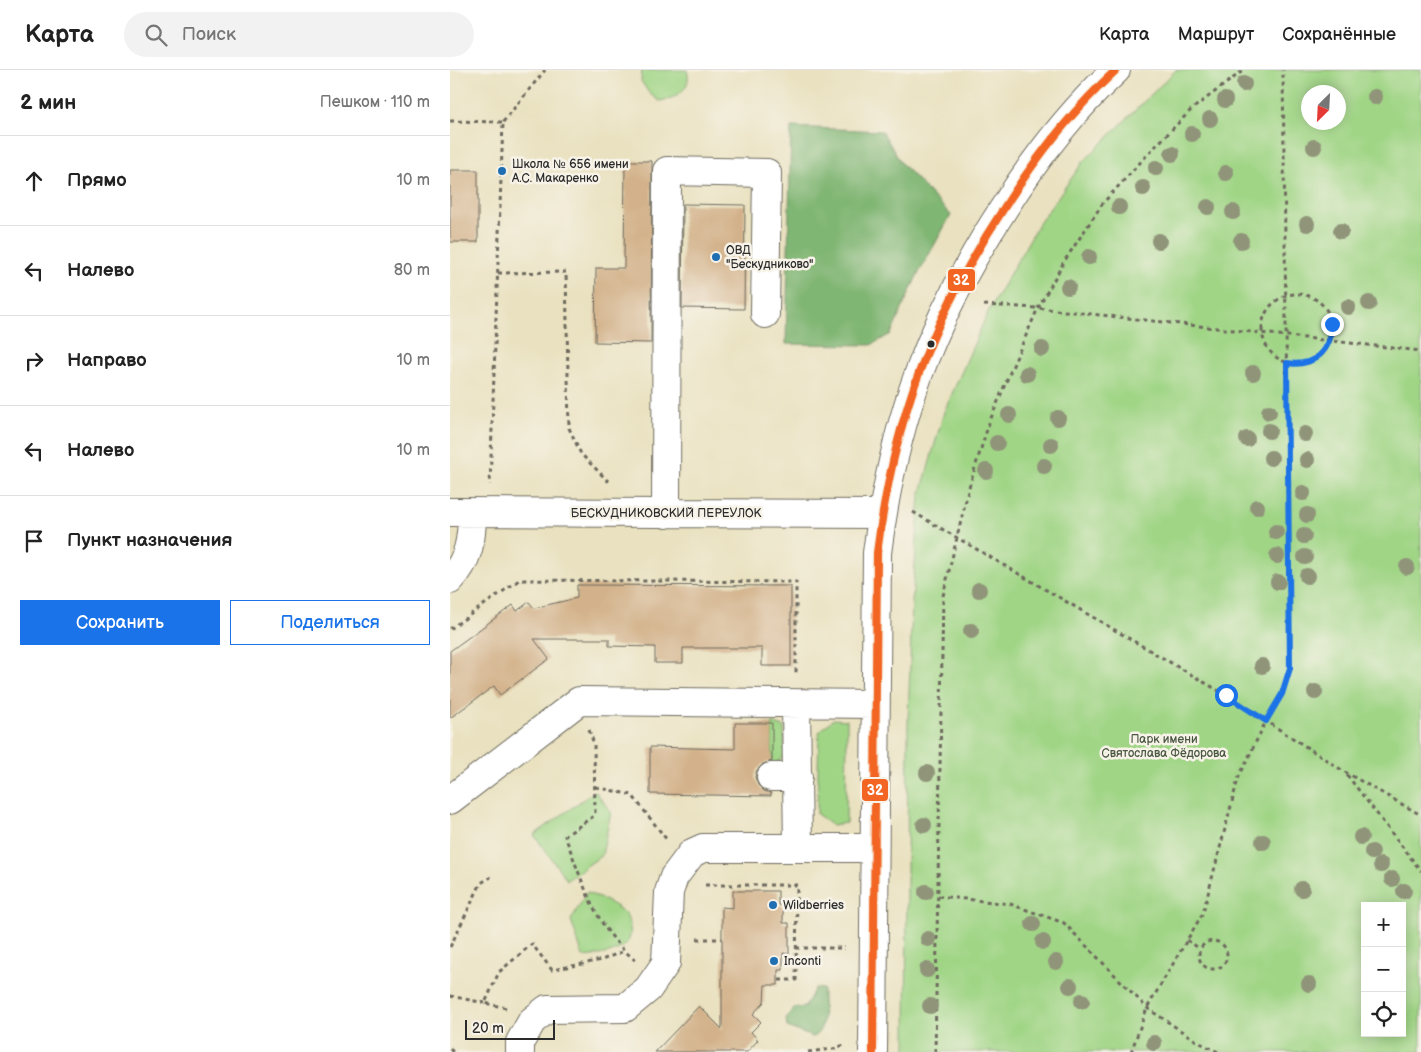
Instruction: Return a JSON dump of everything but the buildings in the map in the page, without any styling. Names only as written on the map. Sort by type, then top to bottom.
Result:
[{"type":"street","points":[[873,1052],[877,553],[892,462],[914,383],[930,341],[956,286],[986,235],[1038,157],[1090,94],[1116,70]]},
{"type":"street","points":[[666,514],[667,171],[766,173],[765,314]]},
{"type":"street","points":[[450,580],[459,570],[472,538],[461,513]]},
{"type":"street","name":"БЕСКУДНИКОВСКИЙ ПЕРЕУЛОК","points":[[461,513],[882,514]]},
{"type":"street","points":[[450,800],[579,701],[875,704]]},
{"type":"street","points":[[796,704],[798,848]]},
{"type":"street","points":[[771,777],[798,777]]},
{"type":"street","points":[[520,1052],[520,1042],[532,1021],[547,1009],[625,1008],[638,999],[657,978],[666,964],[669,892],[674,877],[683,863],[692,854],[703,848],[874,848]]},
{"type":"path","points":[[490,488],[503,122],[546,70]]},
{"type":"path","points":[[936,1052],[943,596],[956,538],[989,423],[1038,308],[1065,260],[1103,203],[1192,109],[1244,70]]},
{"type":"path","points":[[1131,1052],[1148,1008],[1203,913],[1238,780],[1266,721],[1282,694],[1290,668],[1288,338],[1283,70]]},
{"type":"path","points":[[450,121],[503,122]]},
{"type":"path","points":[[498,273],[566,272],[569,428],[581,454],[616,488]]},
{"type":"path","points":[[1298,294],[1310,296],[1328,312],[1332,324],[1329,342],[1320,356],[1309,362],[1287,363],[1274,356],[1267,346],[1263,335],[1263,323],[1267,311],[1275,302],[1287,296],[1298,294]]},
{"type":"path","points":[[984,305],[1038,308],[1288,338],[1421,351]]},
{"type":"path","points":[[912,511],[1217,690],[1345,772],[1421,815]]},
{"type":"path","points":[[450,629],[519,580],[796,582],[796,704]]},
{"type":"path","points":[[579,701],[594,744],[595,815],[565,836],[579,877],[595,913],[624,951],[657,978]]},
{"type":"path","points":[[1345,772],[1421,871]]},
{"type":"path","points":[[596,787],[632,795],[683,863]]},
{"type":"path","points":[[450,947],[481,883],[491,877]]},
{"type":"path","points":[[702,885],[797,886],[796,980],[778,980]]},
{"type":"path","points":[[938,896],[1010,904],[1064,923],[1148,1008],[1198,1042],[1218,1052]]},
{"type":"path","points":[[695,939],[722,939]]},
{"type":"path","points":[[1187,940],[1200,949]]},
{"type":"path","points":[[1208,941],[1216,941],[1222,944],[1227,951],[1224,965],[1217,969],[1209,970],[1203,966],[1198,960],[1200,949],[1208,941]]},
{"type":"path","points":[[485,1003],[499,972],[532,944],[552,970],[602,960],[624,951]]},
{"type":"path","points":[[796,948],[845,948]]},
{"type":"path","points":[[450,996],[522,1011],[532,1021]]},
{"type":"path","points":[[808,1052],[833,1049],[844,1045]]},
{"type":"path","points":[[450,1049],[453,1052]]},
{"type":"green space","points":[[642,70],[687,70],[687,83],[681,92],[671,98],[659,101],[649,93],[641,81]]},
{"type":"green space","name":"Парк имени Святослава Фёдорова","points":[[1176,70],[1421,70],[1421,1052],[906,1052],[908,723],[912,602],[920,496],[944,412],[988,312],[1038,225],[1083,162]]},
{"type":"green space","points":[[791,127],[882,131],[901,163],[951,215],[916,278],[891,334],[871,345],[786,344]]},
{"type":"green space","points":[[833,719],[847,720],[846,823],[832,825],[817,814],[819,732]]},
{"type":"green space","points":[[772,723],[784,727],[785,756],[772,767]]},
{"type":"green space","points":[[595,791],[611,812],[602,855],[567,880],[534,835]]},
{"type":"green space","points":[[587,892],[621,910],[629,921],[630,936],[622,947],[615,951],[583,957],[571,920]]},
{"type":"green space","points":[[815,988],[823,989],[823,1016],[821,1028],[813,1037],[787,1027],[786,1018],[795,1008],[805,1007]]},
{"type":"transit line","name":"32","points":[[873,1052],[877,553],[884,504],[894,458],[905,415],[919,373],[955,291],[978,250],[1016,189],[1042,153],[1084,102],[1116,70]]},
{"type":"place","name":"Школа № 656 имени А.С. Макаренко","points":[[502,171]]},
{"type":"place","name":"ОВД \"Бескудниково\"","points":[[716,257]]},
{"type":"place","name":"Wildberries","points":[[773,905]]},
{"type":"place","name":"Inconti","points":[[774,961]]},
{"type":"route","points":[[1226,695],[1266,721],[1282,694],[1290,668],[1291,596],[1287,363],[1309,362],[1320,356],[1332,336],[1332,324]]}]
